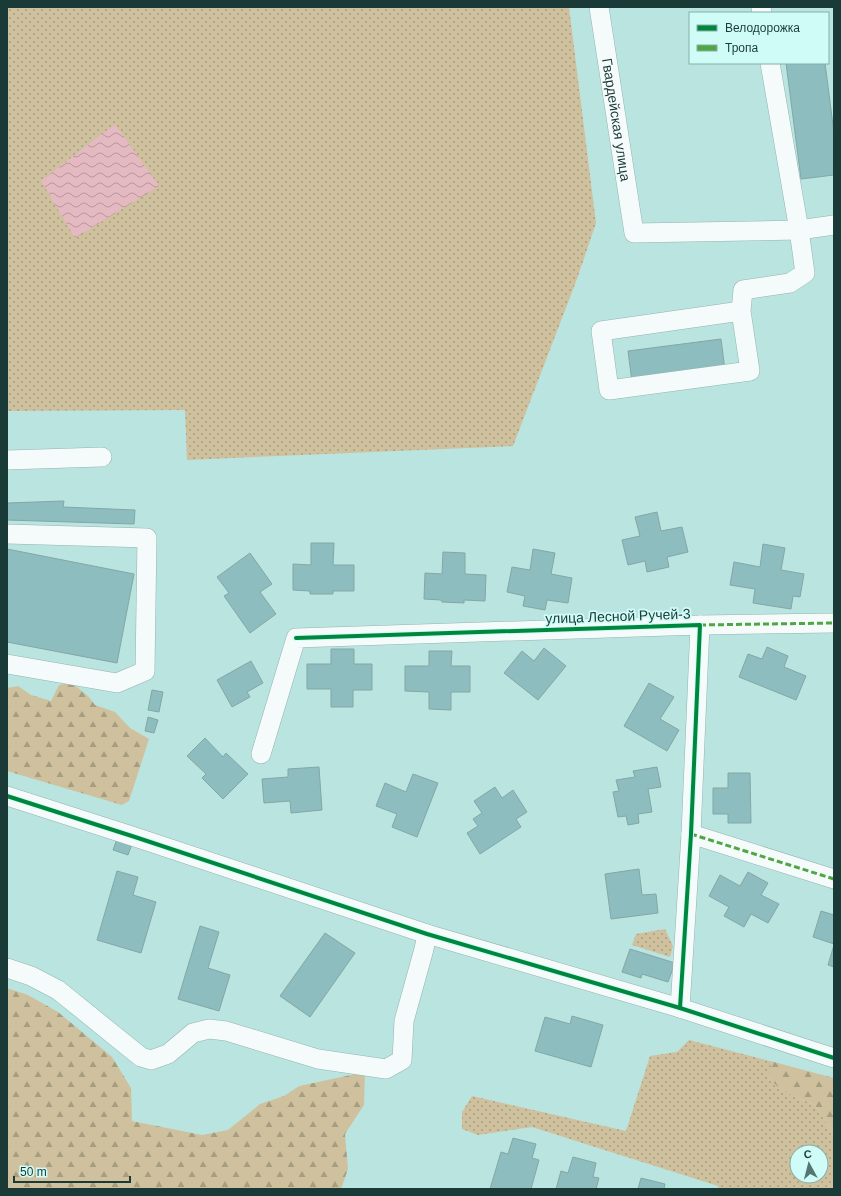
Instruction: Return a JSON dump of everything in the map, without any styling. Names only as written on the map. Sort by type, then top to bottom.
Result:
[{"type":"street","name":"Гвардейская улица","points":[[599,7],[634,232],[799,230]]},
{"type":"street","points":[[741,311],[601,331],[609,390],[750,371],[741,311],[743,290],[790,283],[805,272],[770,64]]},
{"type":"street","points":[[799,230],[834,225]]},
{"type":"street","points":[[7,460],[102,457]]},
{"type":"street","points":[[7,534],[147,538],[145,671],[117,683],[7,664]]},
{"type":"street","name":"улица Лесной Ручей-3","points":[[261,754],[296,638],[700,625],[834,623]]},
{"type":"street","name":"улица Лесной Ручей-3","points":[[680,1008],[691,834],[700,625]]},
{"type":"street","points":[[7,796],[427,934],[680,1008],[834,1058]]},
{"type":"street","points":[[691,834],[834,879]]},
{"type":"street","points":[[7,968],[31,976],[58,990],[140,1057],[152,1060],[168,1054],[193,1033],[209,1029],[226,1031],[318,1059],[386,1069],[402,1060],[404,1021],[427,934]]},
{"type":"green space","points":[[7,7],[569,7],[596,223],[577,279],[513,446],[187,460],[185,410],[7,411]]},
{"type":"green space","points":[[72,683],[89,697],[95,705],[115,712],[130,728],[149,739],[129,801],[122,805],[7,771],[7,688],[18,686],[31,695],[51,701],[59,685]]},
{"type":"green space","points":[[665,929],[673,946],[670,957],[632,945],[636,934]]},
{"type":"green space","points":[[7,988],[28,995],[58,1012],[112,1057],[131,1088],[132,1121],[202,1135],[228,1130],[260,1104],[284,1096],[299,1086],[365,1072],[364,1105],[345,1134],[348,1169],[341,1189],[7,1189]]},
{"type":"green space","points":[[689,1040],[774,1062],[769,1078],[781,1090],[815,1105],[834,1135],[834,1189],[719,1189],[718,1186],[532,1127],[478,1135],[462,1129],[462,1112],[472,1096],[626,1131],[650,1056],[677,1052]]},
{"type":"green space","points":[[774,1062],[834,1078],[834,1135],[815,1105],[781,1090],[768,1077]]},
{"type":"water","points":[[115,124],[159,186],[75,238],[41,181]]},
{"type":"building","points":[[786,64],[825,64],[834,133],[834,175],[801,179]]},
{"type":"building","points":[[721,339],[725,370],[632,382],[628,351]]},
{"type":"building","points":[[64,501],[63,507],[135,510],[134,524],[7,520],[7,503]]},
{"type":"building","points":[[657,512],[661,531],[682,527],[688,552],[667,557],[669,567],[647,572],[645,561],[628,565],[622,540],[640,536],[635,517]]},
{"type":"building","points":[[311,543],[334,543],[333,565],[354,565],[354,591],[333,591],[333,594],[310,594],[310,591],[293,590],[293,564],[311,565]]},
{"type":"building","points":[[763,544],[785,548],[781,570],[804,574],[800,597],[793,596],[791,609],[753,603],[755,589],[730,585],[734,562],[760,567]]},
{"type":"building","points":[[7,549],[134,574],[117,663],[7,642]]},
{"type":"building","points":[[533,549],[555,553],[551,574],[572,578],[568,603],[547,600],[545,610],[523,606],[525,596],[507,592],[512,567],[530,570]]},
{"type":"building","points":[[443,552],[465,553],[465,574],[486,575],[485,601],[464,600],[464,603],[424,599],[425,573],[442,574]]},
{"type":"building","points":[[250,553],[272,584],[260,592],[276,614],[250,633],[224,596],[229,593],[217,577]]},
{"type":"building","points":[[767,647],[788,656],[784,667],[806,676],[796,700],[739,677],[748,654],[762,659]]},
{"type":"building","points":[[544,648],[566,666],[538,700],[504,673],[522,651],[534,661]]},
{"type":"building","points":[[331,649],[354,649],[354,664],[372,664],[372,690],[353,690],[353,707],[331,707],[331,689],[307,689],[307,664],[331,664]]},
{"type":"building","points":[[429,651],[452,651],[451,666],[470,666],[470,692],[451,692],[451,710],[429,709],[429,692],[405,691],[405,666],[429,666]]},
{"type":"building","points":[[251,661],[263,683],[247,692],[250,697],[232,707],[217,680]]},
{"type":"building","points":[[649,683],[674,697],[660,719],[679,730],[667,751],[624,726]]},
{"type":"building","points":[[152,690],[163,692],[159,712],[148,710]]},
{"type":"building","points":[[148,717],[158,720],[154,733],[145,731]]},
{"type":"building","points":[[205,738],[223,757],[226,753],[248,774],[223,799],[202,778],[206,774],[187,756]]},
{"type":"building","points":[[319,767],[322,810],[291,813],[290,801],[264,803],[262,779],[288,777],[288,769]]},
{"type":"building","points":[[657,767],[661,787],[648,789],[652,812],[638,814],[639,823],[628,825],[626,816],[618,817],[613,792],[619,791],[616,780],[635,777],[633,771]]},
{"type":"building","points":[[728,773],[750,773],[751,823],[728,823],[728,814],[713,814],[713,788],[728,788]]},
{"type":"building","points":[[413,774],[438,783],[417,837],[392,827],[397,814],[376,806],[385,783],[406,792]]},
{"type":"building","points":[[495,787],[502,798],[513,790],[527,812],[516,819],[521,827],[480,854],[467,833],[478,826],[473,819],[482,813],[474,801]]},
{"type":"building","points":[[117,839],[132,844],[128,855],[113,850]]},
{"type":"building","points":[[639,869],[642,895],[656,894],[658,913],[611,919],[605,874]]},
{"type":"building","points":[[117,871],[138,877],[133,895],[156,902],[141,953],[97,940]]},
{"type":"building","points":[[748,872],[768,883],[761,895],[779,904],[768,923],[751,914],[744,927],[724,916],[729,907],[709,896],[720,875],[740,886]]},
{"type":"building","points":[[821,911],[834,915],[834,944],[813,937]]},
{"type":"building","points":[[200,926],[219,932],[208,968],[230,975],[219,1011],[178,999]]},
{"type":"building","points":[[325,933],[355,953],[310,1017],[280,996]]},
{"type":"building","points":[[834,945],[834,967],[828,965]]},
{"type":"building","points":[[630,949],[675,963],[668,982],[642,974],[641,978],[622,972]]},
{"type":"building","points":[[572,1016],[603,1025],[591,1067],[535,1051],[545,1017],[570,1024]]},
{"type":"building","points":[[513,1138],[536,1144],[532,1158],[539,1160],[531,1189],[490,1189],[501,1152],[508,1154]]},
{"type":"building","points":[[573,1157],[596,1163],[593,1177],[599,1178],[596,1189],[556,1189],[561,1171],[568,1173]]},
{"type":"building","points":[[641,1178],[665,1184],[664,1189],[638,1189]]},
{"type":"marked path","points":[[700,625],[834,623]]},
{"type":"marked path","points":[[691,834],[834,879]]},
{"type":"cycle path","points":[[296,638],[700,625],[691,834],[680,1008]]},
{"type":"cycle path","points":[[7,796],[427,934],[680,1008],[834,1058]]}]
